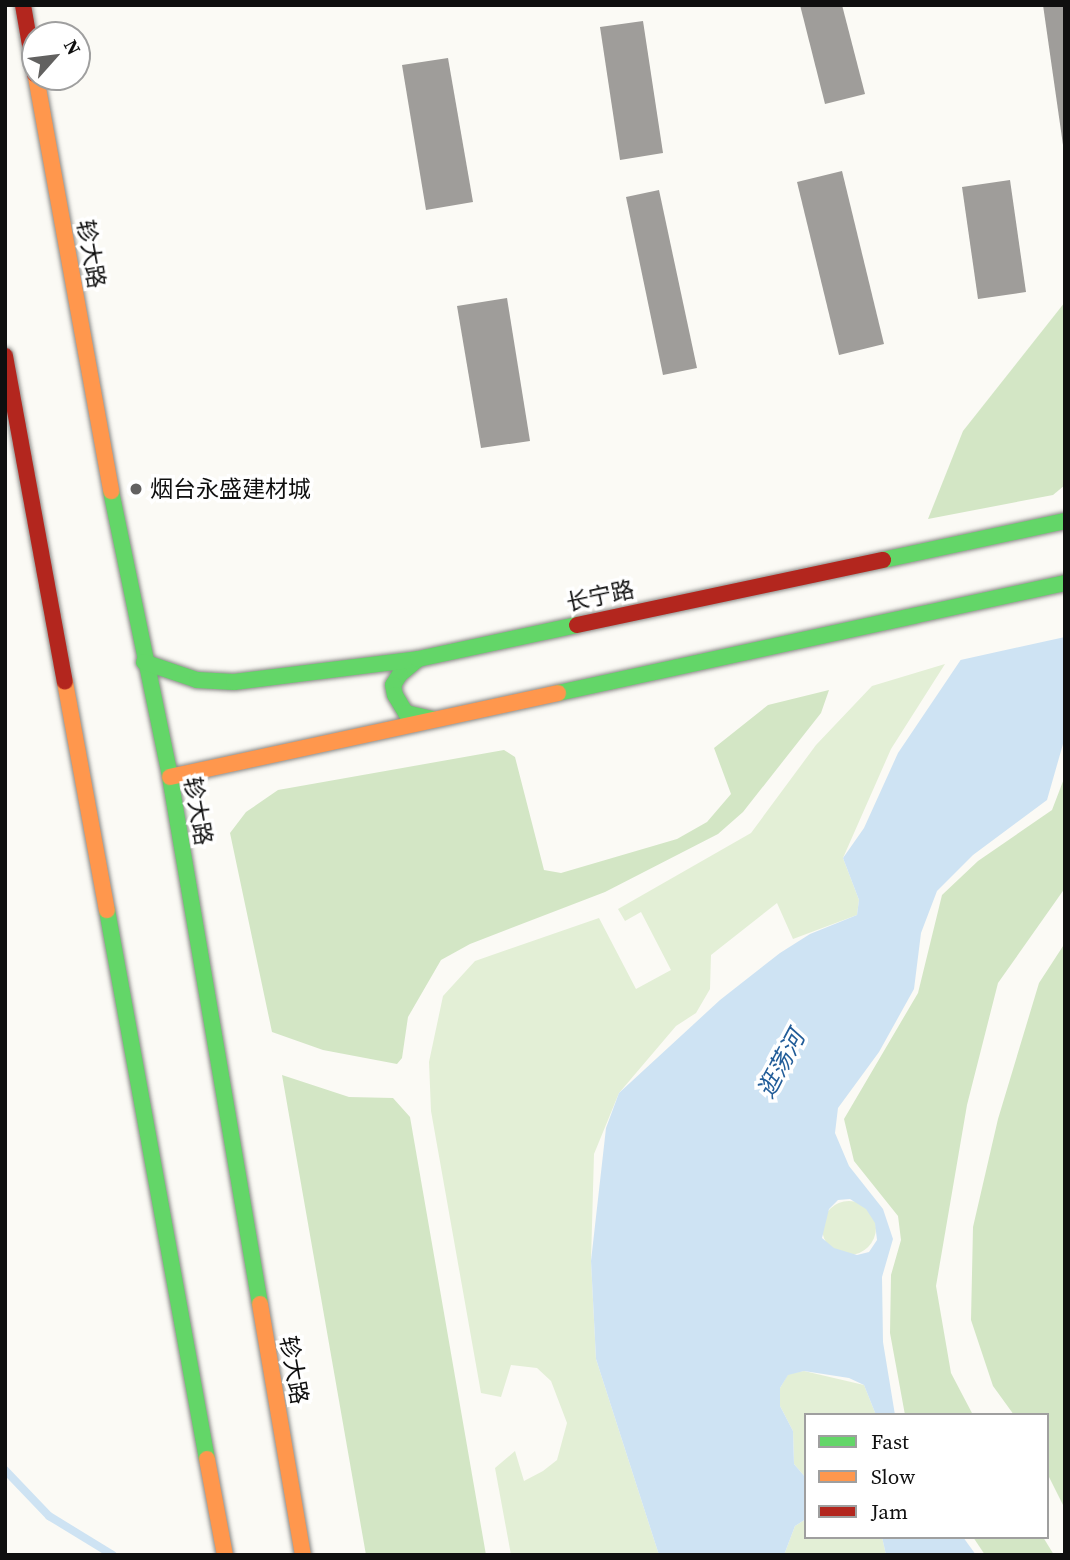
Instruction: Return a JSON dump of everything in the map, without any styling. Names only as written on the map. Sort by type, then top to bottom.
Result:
[{"type":"main road","name":"轸大路","points":[[38,91],[144,662],[170,777],[303,1555]]},
{"type":"main road","points":[[5,356],[225,1555]]},
{"type":"main road","points":[[5,484],[28,480]]},
{"type":"main road","name":"长宁路","points":[[144,662],[197,680],[234,682],[418,659],[1065,521]]},
{"type":"main road","points":[[170,777],[953,605],[1065,583]]},
{"type":"main road","points":[[418,659],[400,674],[393,685],[395,695],[406,713],[432,719]]},
{"type":"green space","points":[[1065,302],[1065,485],[1053,495],[928,519],[963,431]]},
{"type":"green space","points":[[945,664],[891,749],[843,858],[859,900],[857,915],[793,939],[777,903],[711,955],[710,989],[696,1013],[676,1026],[619,1093],[594,1154],[591,1261],[596,1359],[659,1555],[511,1555],[495,1468],[515,1451],[524,1481],[543,1471],[557,1460],[567,1423],[551,1381],[537,1368],[511,1365],[501,1397],[481,1393],[431,1111],[429,1062],[443,996],[475,961],[599,918],[636,989],[671,970],[641,912],[625,921],[618,909],[751,833],[816,745],[872,686]]},
{"type":"green space","points":[[829,690],[821,713],[743,812],[718,834],[605,892],[470,944],[441,960],[408,1017],[402,1058],[397,1064],[323,1050],[272,1032],[230,833],[246,812],[278,790],[504,750],[515,757],[544,870],[561,873],[677,839],[707,822],[731,794],[714,748],[768,705]]},
{"type":"green space","points":[[1065,776],[1065,888],[998,983],[967,1105],[936,1286],[951,1373],[972,1413],[905,1413],[890,1333],[891,1275],[901,1240],[898,1216],[854,1161],[844,1119],[918,993],[942,895],[978,861],[1052,810]]},
{"type":"green space","points":[[1065,943],[1065,1509],[1049,1477],[1049,1413],[1013,1413],[993,1386],[971,1320],[973,1227],[998,1119],[1039,983]]},
{"type":"green space","points":[[282,1075],[349,1097],[393,1098],[410,1117],[486,1555],[366,1555]]},
{"type":"green space","points":[[854,1201],[864,1205],[872,1213],[876,1228],[872,1243],[864,1251],[844,1255],[834,1251],[826,1243],[822,1223],[826,1213],[834,1205]]},
{"type":"green space","points":[[804,1371],[864,1385],[875,1413],[804,1413],[804,1476],[794,1464],[793,1431],[780,1406],[780,1388],[788,1374]]},
{"type":"green space","points":[[804,1520],[804,1539],[882,1539],[886,1555],[784,1555],[795,1526]]},
{"type":"green space","points":[[974,1539],[1044,1539],[1054,1555],[985,1555]]},
{"type":"water","name":"逛荡河","points":[[1065,493],[1065,737],[1047,800],[973,855],[937,891],[921,933],[914,989],[879,1052],[838,1108],[835,1133],[849,1166],[883,1209],[893,1239],[882,1277],[883,1342],[895,1413],[875,1413],[864,1385],[849,1378],[804,1371],[788,1375],[780,1388],[780,1406],[793,1431],[794,1464],[804,1476],[804,1520],[795,1526],[784,1555],[659,1555],[596,1359],[591,1261],[606,1128],[619,1093],[720,1000],[780,953],[810,934],[857,915],[859,900],[843,858],[864,828],[898,753],[1028,560]],"holes":[[[850,1199],[866,1209],[875,1223],[877,1240],[869,1252],[857,1255],[834,1248],[822,1238],[829,1209],[838,1200]]]},
{"type":"water","points":[[882,1539],[964,1539],[976,1555],[886,1555]]},
{"type":"pier","points":[[1065,489],[1065,637],[956,661],[1025,559]]},
{"type":"building","points":[[800,5],[842,5],[865,94],[825,104]]},
{"type":"building","points":[[1043,5],[1065,5],[1065,145],[1063,145]]},
{"type":"building","points":[[643,21],[663,153],[620,160],[600,27]]},
{"type":"building","points":[[448,58],[473,202],[426,210],[402,65]]},
{"type":"building","points":[[842,171],[884,344],[839,355],[797,182]]},
{"type":"building","points":[[1010,180],[1026,292],[978,299],[962,187]]},
{"type":"building","points":[[659,190],[697,368],[663,375],[626,197]]},
{"type":"building","points":[[507,298],[530,441],[481,448],[457,306]]},
{"type":"waterway","points":[[5,1470],[49,1516],[113,1555]]},
{"type":"traffic: fast","points":[[111,491],[170,777],[260,1304]]},
{"type":"traffic: fast","points":[[883,560],[1065,521]]},
{"type":"traffic: fast","points":[[558,693],[1065,583]]},
{"type":"traffic: fast","points":[[144,662],[197,680],[234,682],[418,659],[577,625]]},
{"type":"traffic: fast","points":[[418,659],[400,674],[393,685],[395,695],[406,713],[432,719]]},
{"type":"traffic: fast","points":[[107,910],[207,1459]]},
{"type":"traffic: slow","points":[[39,91],[111,491]]},
{"type":"traffic: slow","points":[[65,682],[107,910]]},
{"type":"traffic: slow","points":[[170,777],[558,693]]},
{"type":"traffic: slow","points":[[260,1304],[303,1555]]},
{"type":"traffic: slow","points":[[207,1459],[225,1555]]},
{"type":"traffic: jam","points":[[23,5],[26,21]]},
{"type":"traffic: jam","points":[[5,356],[65,682]]},
{"type":"traffic: jam","points":[[577,625],[883,560]]},
{"type":"place","name":"烟台永盛建材城","points":[[136,489]]}]
